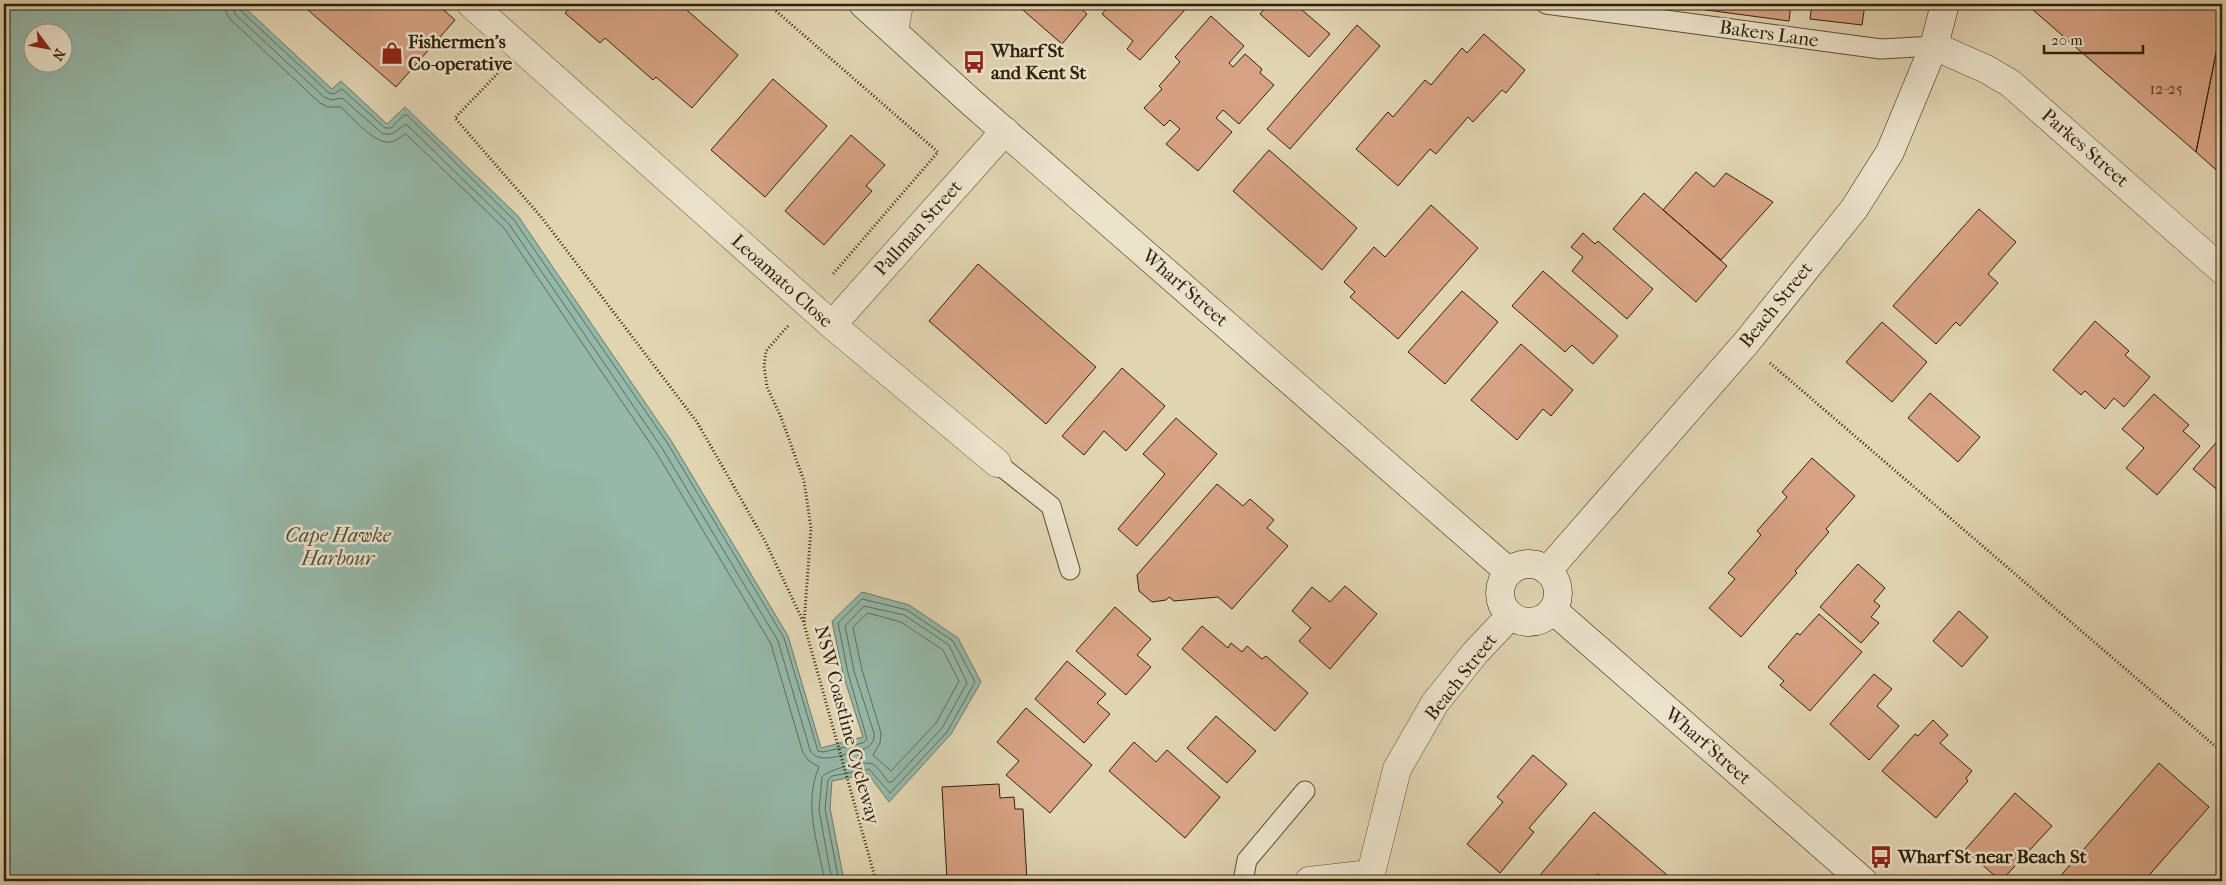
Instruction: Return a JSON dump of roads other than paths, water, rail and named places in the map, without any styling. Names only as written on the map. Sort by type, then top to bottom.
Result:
[{"type":"street","name":"Leoamato Close","points":[[471,4],[832,325],[997,463]]},
{"type":"street","name":"Wharf Street","points":[[863,4],[1005,131],[1508,571]]},
{"type":"street","points":[[894,32],[899,4]]},
{"type":"street","name":"Beach Street","points":[[1548,570],[1746,343],[1854,209],[1890,152],[1934,46],[1945,4]]},
{"type":"street","name":"Parkes Street","points":[[1934,46],[1986,69],[2010,83],[2222,270]]},
{"type":"street","name":"Pallman Street","points":[[832,325],[1005,131]]},
{"type":"street","points":[[1528,563],[1539,565],[1548,570],[1555,579],[1558,589],[1557,600],[1553,610],[1545,618],[1533,622],[1521,621],[1510,616],[1502,606],[1499,594],[1501,582],[1508,571],[1517,565],[1528,563]]},
{"type":"street","name":"Wharf Street","points":[[1553,610],[1863,881]]},
{"type":"street","name":"Beach Street","points":[[1369,878],[1398,769],[1435,703],[1475,653],[1510,616]]},
{"type":"street","points":[[1310,881],[1369,878]]},
{"type":"lane","name":"Bakers Lane","points":[[1546,4],[1881,49],[1934,46]]},
{"type":"lane","name":"Leoamato Close","points":[[997,463],[1051,506],[1070,570]]},
{"type":"lane","points":[[1243,881],[1247,860],[1305,791]]},
{"type":"water","name":"Cape Hawke Harbour","points":[[4,4],[241,4],[332,89],[341,81],[387,124],[405,107],[518,216],[672,442],[788,636],[821,748],[863,737],[843,674],[832,621],[862,592],[909,605],[958,638],[981,682],[951,734],[889,802],[868,774],[832,781],[830,808],[844,881],[4,881]]},
{"type":"place","name":"Fishermen's Co-operative","points":[[392,53]]},
{"type":"place","name":"Wharf St and Kent St","points":[[974,62]]},
{"type":"place","name":"Wharf St near Beach St","points":[[1881,857]]}]
